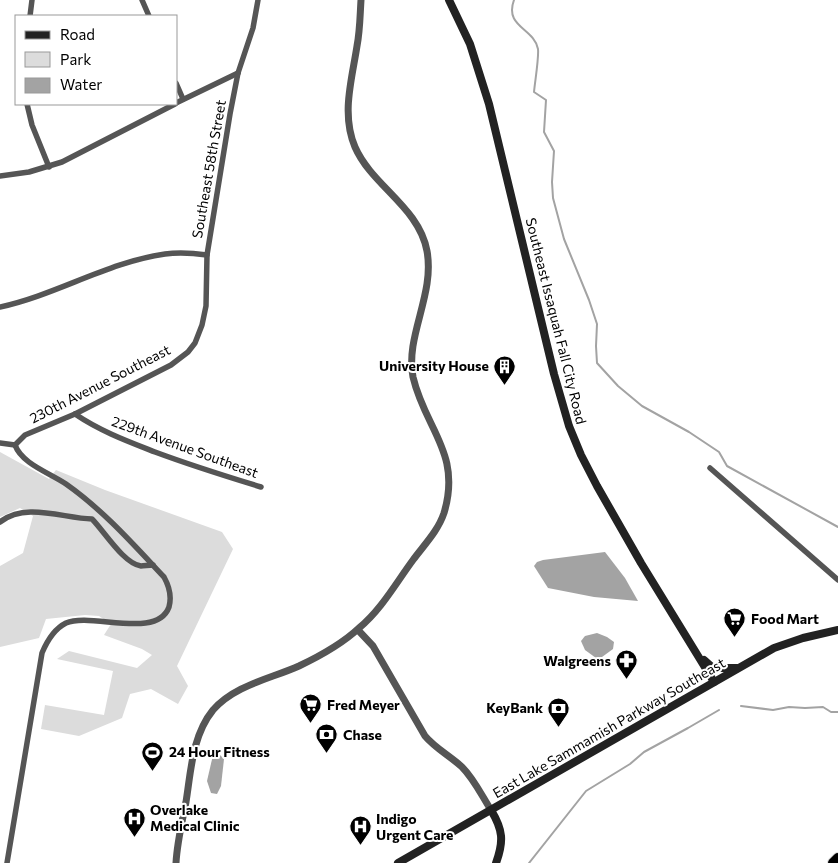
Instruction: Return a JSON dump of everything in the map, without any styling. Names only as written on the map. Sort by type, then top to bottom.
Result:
[{"type":"highway","points":[[833,863],[838,858]]},
{"type":"main road","name":"Southeast Issaquah Fall City Road","points":[[449,0],[470,44],[489,104],[568,426],[581,455],[615,518],[714,682]]},
{"type":"main road","name":"East Lake Sammamish Parkway Southeast","points":[[398,863],[774,648],[793,641],[838,630]]},
{"type":"main road","points":[[694,649],[713,668],[738,668]]},
{"type":"main road","points":[[491,810],[498,822],[502,838],[496,863]]},
{"type":"street","points":[[30,15],[32,0]]},
{"type":"street","points":[[142,0],[149,15]]},
{"type":"street","name":"Southeast 58th Street","points":[[194,343],[202,325],[205,311],[207,255],[217,186],[238,73],[253,28],[258,0]]},
{"type":"street","points":[[176,863],[194,753],[199,735],[209,716],[224,700],[239,690],[300,665],[345,640],[358,630],[372,615],[437,529],[444,511],[448,486],[447,459],[418,392],[412,365],[414,342],[428,281],[427,248],[411,216],[363,161],[349,126],[349,95],[358,42],[360,0]]},
{"type":"street","points":[[178,102],[238,73]]},
{"type":"street","points":[[178,87],[183,99]]},
{"type":"street","points":[[28,105],[32,125],[49,167]]},
{"type":"street","points":[[0,176],[49,167],[172,105]]},
{"type":"street","points":[[0,307],[53,291],[147,257],[178,253],[207,255]]},
{"type":"street","name":"230th Avenue Southeast","points":[[15,445],[24,436],[75,414],[171,365],[188,352],[194,343]]},
{"type":"street","name":"229th Avenue Southeast","points":[[75,414],[92,425],[119,438],[260,487]]},
{"type":"street","points":[[0,443],[15,445],[18,452],[27,460],[65,484],[109,519],[153,564],[170,588],[170,602],[165,613],[149,622],[138,624],[70,622],[58,629],[45,646],[41,659],[7,863]]},
{"type":"street","points":[[710,468],[838,580]]},
{"type":"street","points":[[0,522],[11,516],[31,511],[92,519],[116,548],[133,564],[141,566],[153,564]]},
{"type":"street","points":[[358,630],[373,646],[425,736],[470,776],[491,810]]},
{"type":"green space","points":[[0,452],[49,479],[56,470],[105,490],[222,532],[233,549],[177,666],[188,686],[178,704],[151,689],[130,694],[122,718],[79,736],[41,729],[45,705],[104,715],[113,671],[57,659],[69,651],[137,668],[152,655],[142,649],[104,635],[111,624],[99,616],[85,615],[46,619],[39,638],[0,647],[0,566],[23,553],[33,516],[20,508],[0,517]]},
{"type":"water","points":[[605,552],[625,578],[638,601],[594,597],[548,588],[534,566],[537,562],[543,560]]},
{"type":"water","points":[[597,633],[614,642],[613,649],[602,657],[596,658],[585,650],[581,641],[585,636]]},
{"type":"water","points":[[213,755],[220,755],[224,759],[221,786],[217,794],[211,793],[207,781]]},
{"type":"waterway","points":[[514,0],[513,16],[516,22],[531,36],[538,49],[534,92],[546,100],[544,132],[554,151],[553,198],[564,239],[597,324],[597,363],[618,386],[642,406],[689,432],[719,452],[727,466],[838,527]]},
{"type":"waterway","points":[[741,706],[773,710],[789,707],[823,707],[831,712],[838,712]]},
{"type":"waterway","points":[[529,863],[586,791],[630,764],[644,752],[719,710]]},
{"type":"place","name":"University House","points":[[505,385]]},
{"type":"place","name":"Food Mart","points":[[735,638]]},
{"type":"place","name":"Walgreens","points":[[627,680]]},
{"type":"place","name":"Fred Meyer","points":[[311,724]]},
{"type":"place","name":"KeyBank","points":[[559,727]]},
{"type":"place","name":"Chase","points":[[327,754]]},
{"type":"place","name":"24 Hour Fitness","points":[[153,771]]},
{"type":"place","name":"Overlake Medical Clinic","points":[[134,837]]},
{"type":"place","name":"Indigo Urgent Care","points":[[360,846]]}]
